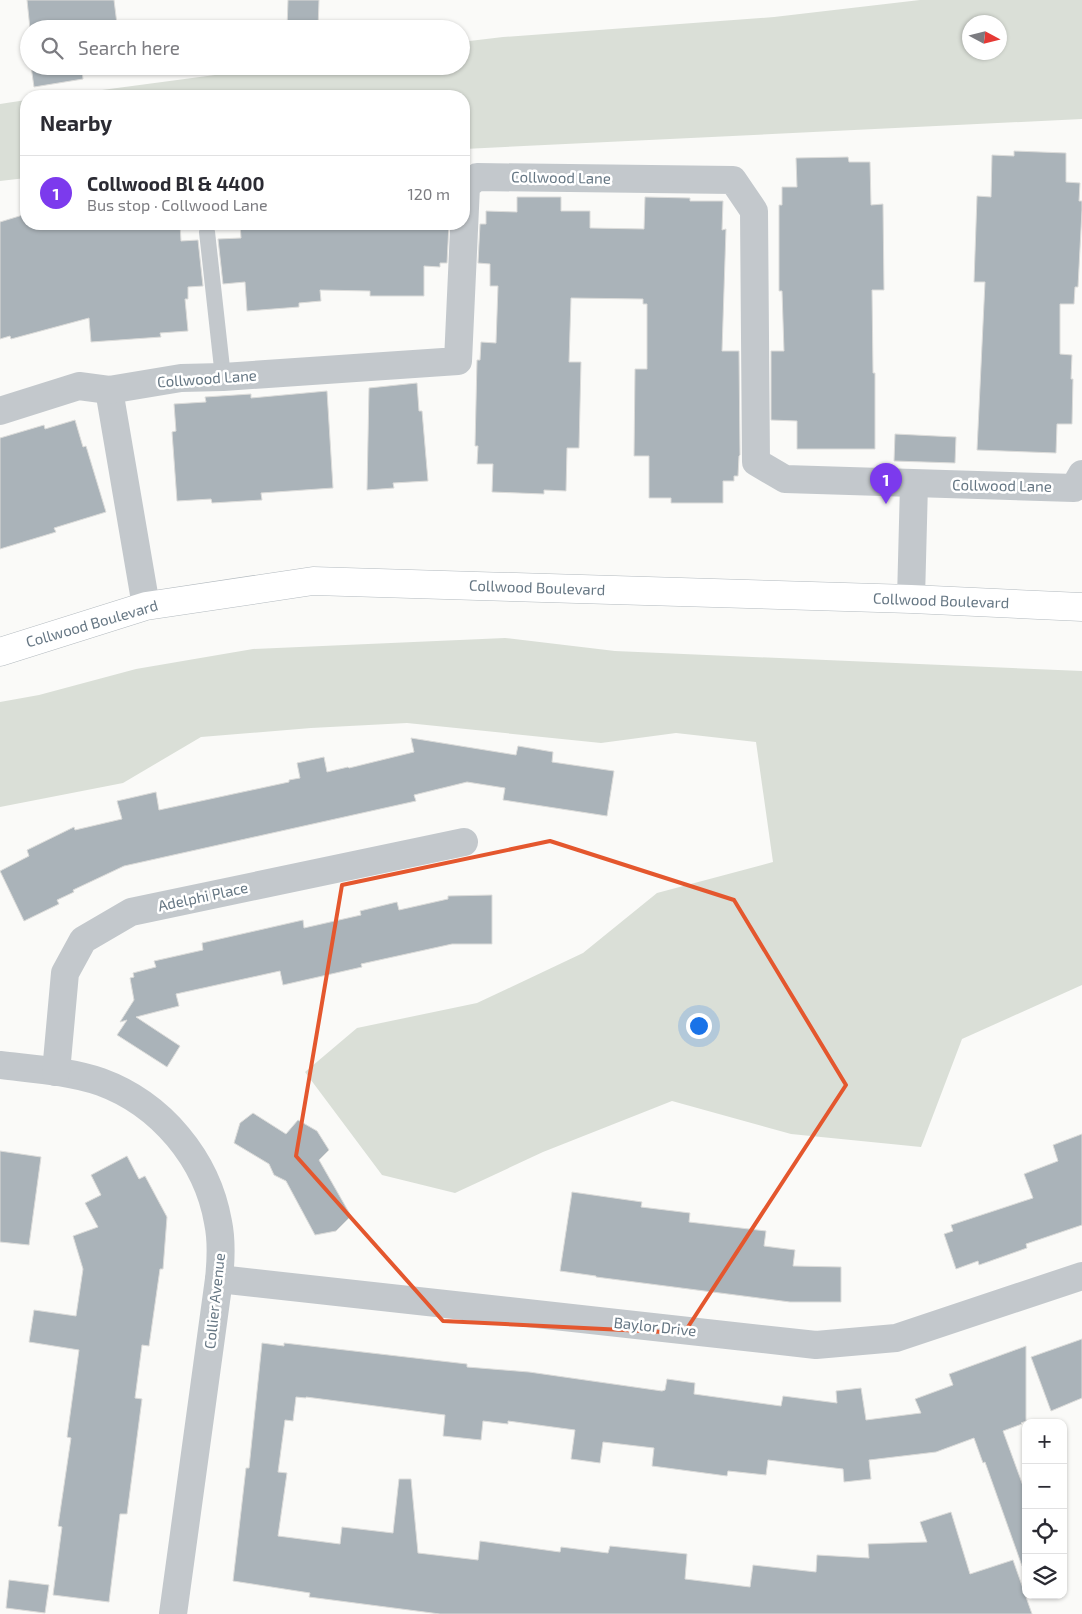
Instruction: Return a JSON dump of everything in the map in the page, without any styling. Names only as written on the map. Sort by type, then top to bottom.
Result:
[{"type":"main road","name":"Collwood Boulevard","points":[[0,652],[146,606],[313,581],[911,599],[1082,607]]},
{"type":"street","name":"Collwood Lane","points":[[470,183],[477,177],[733,180],[754,211],[756,462],[785,479],[1074,488],[1082,474]]},
{"type":"street","name":"Collwood Lane","points":[[0,411],[79,386],[109,390],[181,378],[223,377],[458,361],[464,230]]},
{"type":"street","points":[[109,390],[146,606]]},
{"type":"street","points":[[911,599],[914,484]]},
{"type":"street","name":"Adelphi Place","points":[[56,1072],[65,973],[83,940],[131,912],[464,842]]},
{"type":"street","name":"Collier Avenue","points":[[0,1065],[80,1076],[101,1082],[143,1104],[165,1122],[184,1143],[199,1167],[214,1203],[221,1250],[219,1279],[172,1614]]},
{"type":"street","name":"Baylor Drive","points":[[219,1279],[816,1346],[896,1338],[1082,1276]]},
{"type":"lane","points":[[207,232],[223,377]]},
{"type":"highlighted area","points":[[550,841],[734,900],[846,1085],[684,1333],[443,1321],[296,1156],[342,885]]},
{"type":"shaded area","points":[[920,0],[1082,0],[1082,119],[470,149],[470,90],[102,90],[214,75],[470,75],[470,41],[774,17]]},
{"type":"shaded area","points":[[20,101],[20,179],[0,181],[0,104]]},
{"type":"shaded area","points":[[505,638],[615,651],[1082,671],[1082,985],[962,1039],[921,1147],[791,1134],[672,1101],[543,1152],[455,1193],[382,1175],[305,1072],[357,1028],[477,1003],[583,953],[657,893],[773,862],[756,742],[676,733],[601,743],[407,723],[311,728],[201,737],[123,783],[0,807],[0,702],[39,695],[136,669],[253,649]]},
{"type":"building","points":[[27,0],[114,0],[116,20],[29,20]]},
{"type":"building","points":[[288,0],[319,0],[318,20],[287,20]]},
{"type":"building","points":[[32,75],[82,75],[83,79],[34,87]]},
{"type":"building","points":[[1014,151],[1066,153],[1066,182],[1080,183],[1079,201],[1082,201],[1082,210],[1078,287],[1075,287],[1074,304],[1060,304],[1060,354],[1072,355],[1072,424],[1057,424],[1056,453],[977,450],[985,282],[974,282],[977,196],[991,197],[992,155],[1014,156]]},
{"type":"building","points":[[848,157],[849,162],[870,162],[871,205],[883,204],[884,290],[872,290],[875,449],[797,449],[797,421],[771,420],[771,351],[784,351],[782,291],[779,291],[779,205],[782,205],[782,187],[797,187],[796,158]]},
{"type":"building","points":[[517,197],[561,197],[561,211],[590,211],[590,228],[644,229],[645,197],[690,198],[690,201],[723,201],[722,230],[726,229],[722,351],[739,351],[740,455],[738,476],[734,476],[734,481],[723,481],[723,503],[671,503],[671,498],[649,498],[649,456],[634,456],[635,369],[647,369],[647,304],[643,304],[643,299],[571,298],[569,362],[581,362],[579,448],[567,448],[566,491],[544,490],[544,494],[492,492],[493,464],[477,464],[478,446],[475,446],[477,360],[480,360],[481,342],[496,343],[498,286],[490,286],[490,264],[478,263],[480,224],[486,224],[486,211],[517,212]]},
{"type":"building","points":[[20,216],[20,230],[180,230],[181,241],[198,240],[203,286],[188,287],[188,299],[185,299],[188,331],[160,333],[161,337],[91,342],[89,318],[11,339],[10,336],[0,339],[0,222]]},
{"type":"building","points":[[240,230],[449,230],[447,263],[440,263],[440,267],[424,266],[424,296],[370,296],[370,291],[320,290],[321,301],[299,303],[299,307],[247,311],[245,282],[223,284],[218,239],[241,238]]},
{"type":"building","points":[[417,383],[419,411],[422,411],[428,481],[393,483],[394,488],[367,490],[369,388]]},
{"type":"building","points":[[327,391],[333,488],[261,493],[262,500],[212,503],[211,499],[177,501],[172,432],[176,431],[174,404],[206,402],[205,397],[251,394],[251,398]]},
{"type":"building","points":[[75,420],[83,447],[86,446],[106,512],[54,528],[56,532],[0,549],[0,438],[44,425],[45,429]]},
{"type":"building","points":[[895,434],[956,437],[955,463],[894,461]]},
{"type":"building","points":[[411,738],[516,755],[518,746],[553,752],[552,762],[614,771],[607,816],[503,800],[505,788],[467,782],[414,795],[416,801],[124,866],[73,890],[74,892],[57,900],[59,904],[24,921],[0,871],[29,856],[27,850],[74,827],[75,830],[122,819],[117,801],[156,792],[159,810],[289,782],[289,780],[300,778],[297,763],[324,757],[327,772],[414,752]]},
{"type":"building","points":[[492,895],[492,944],[452,944],[361,964],[362,967],[283,985],[280,971],[176,994],[179,1006],[136,1017],[180,1046],[167,1067],[117,1035],[127,1020],[120,1022],[134,1000],[130,978],[134,977],[133,973],[156,967],[154,961],[203,950],[202,943],[303,920],[304,928],[361,915],[360,911],[397,902],[399,910],[448,899],[448,896]]},
{"type":"building","points":[[253,1113],[286,1134],[298,1120],[317,1131],[329,1150],[319,1160],[351,1216],[336,1231],[315,1235],[286,1181],[274,1175],[269,1164],[234,1143],[240,1123]]},
{"type":"building","points":[[1082,1134],[1082,1225],[1026,1244],[1027,1248],[979,1265],[978,1261],[956,1269],[944,1234],[953,1231],[951,1225],[1033,1198],[1024,1174],[1058,1161],[1053,1145]]},
{"type":"building","points":[[0,1151],[41,1157],[29,1245],[0,1242]]},
{"type":"building","points":[[127,1156],[139,1179],[145,1176],[167,1217],[163,1269],[160,1269],[149,1346],[142,1345],[135,1398],[142,1399],[127,1514],[120,1514],[109,1602],[53,1595],[62,1527],[58,1526],[71,1438],[67,1437],[79,1350],[29,1342],[34,1310],[76,1316],[83,1269],[73,1236],[98,1227],[85,1203],[101,1195],[91,1175]]},
{"type":"building","points":[[572,1192],[642,1202],[641,1207],[690,1213],[689,1222],[766,1231],[764,1246],[795,1250],[793,1266],[841,1267],[841,1302],[790,1302],[560,1271]]},
{"type":"building","points":[[1082,1339],[1082,1398],[1051,1411],[1031,1357]]},
{"type":"building","points":[[262,1343],[284,1346],[284,1343],[467,1364],[467,1367],[529,1372],[662,1391],[665,1390],[667,1379],[695,1383],[694,1394],[781,1406],[783,1396],[837,1403],[836,1391],[861,1388],[866,1420],[921,1413],[915,1399],[953,1385],[949,1374],[1026,1346],[1026,1419],[1022,1419],[1022,1424],[1003,1431],[1022,1483],[1022,1566],[985,1462],[983,1463],[974,1438],[936,1452],[869,1460],[871,1479],[844,1482],[843,1469],[768,1460],[766,1475],[728,1471],[727,1476],[652,1466],[654,1448],[603,1442],[600,1463],[571,1459],[575,1430],[508,1421],[508,1424],[483,1421],[481,1440],[443,1436],[445,1415],[306,1397],[296,1397],[293,1421],[285,1420],[278,1472],[287,1473],[278,1536],[340,1544],[342,1527],[393,1533],[399,1479],[411,1479],[418,1553],[478,1560],[480,1541],[560,1552],[561,1547],[608,1553],[610,1546],[687,1554],[685,1579],[750,1587],[753,1565],[816,1572],[817,1555],[869,1558],[868,1544],[927,1542],[920,1522],[951,1512],[970,1574],[1013,1560],[1022,1586],[1022,1599],[1027,1599],[1032,1614],[440,1614],[309,1597],[310,1593],[233,1581],[246,1468],[249,1468]]},
{"type":"building","points":[[9,1580],[49,1585],[45,1613],[6,1608]]},
{"type":"place","name":"Collwood Bl & 4400","points":[[886,504]]}]
